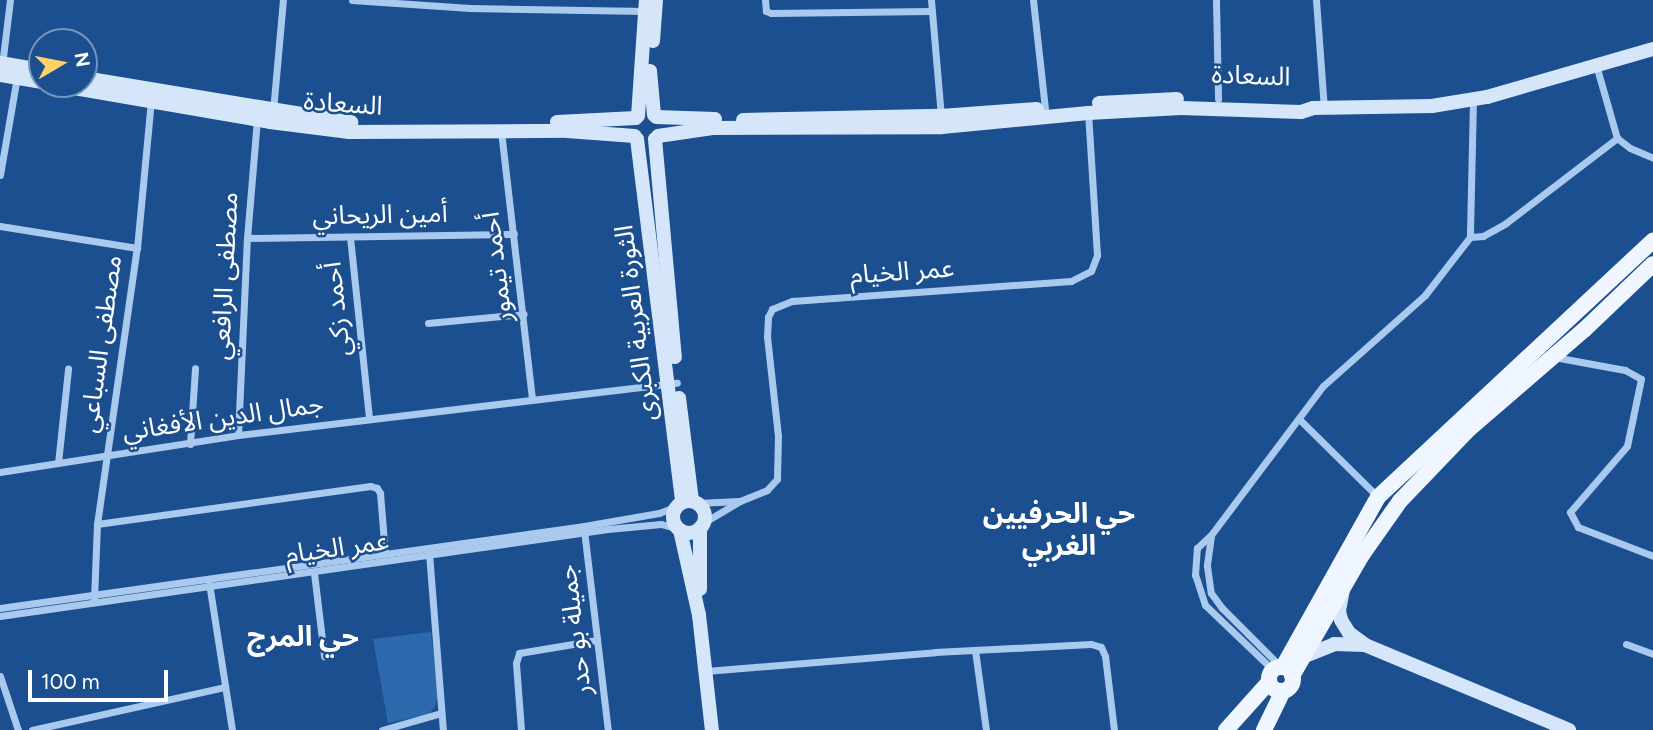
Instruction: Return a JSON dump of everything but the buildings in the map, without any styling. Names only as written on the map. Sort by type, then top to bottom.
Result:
[{"type":"main road","points":[[1265,729],[1280,676],[1378,497],[1653,241]]},
{"type":"main road","points":[[1226,730],[1243,718],[1280,676],[1305,656],[1344,587],[1399,501],[1468,430],[1554,357],[1653,264]]},
{"type":"main road","points":[[1243,718],[1262,716],[1265,729]]},
{"type":"street","points":[[10,0],[1,69],[28,72]]},
{"type":"street","name":"مصطفى الرافعي","points":[[238,435],[247,238],[284,0]]},
{"type":"street","points":[[352,0],[651,6]]},
{"type":"street","points":[[765,0],[766,11],[771,13],[931,11]]},
{"type":"street","points":[[931,0],[941,122]]},
{"type":"street","points":[[1033,0],[1045,108]]},
{"type":"street","points":[[1216,0],[1218,99]]},
{"type":"street","points":[[1316,0],[1318,108],[1408,108],[1473,100],[1653,49]]},
{"type":"street","points":[[651,6],[649,87],[655,116],[660,125],[656,138],[646,142],[636,137],[632,125],[637,117],[651,6]]},
{"type":"street","points":[[1596,63],[1617,138],[1653,158]]},
{"type":"street","points":[[18,72],[28,76]]},
{"type":"street","points":[[0,175],[18,72]]},
{"type":"street","name":"السعادة","points":[[98,82],[153,96],[267,118],[501,130],[600,132],[636,137]]},
{"type":"street","name":"السعادة","points":[[98,90],[153,96]]},
{"type":"street","name":"مصطفى السباعي","points":[[94,599],[97,524],[137,248],[153,96]]},
{"type":"street","name":"السعادة","points":[[655,116],[734,120],[941,122],[1045,108],[1131,101],[1218,99],[1303,102],[1318,108]]},
{"type":"street","points":[[1280,676],[1212,614],[1202,598],[1195,575],[1196,555],[1201,544],[1211,535],[1337,371],[1425,295],[1470,237],[1473,100]]},
{"type":"street","name":"السعادة","points":[[656,138],[712,128],[941,122],[1219,107],[1301,111],[1318,108]]},
{"type":"street","name":"عمر الخيام","points":[[702,525],[740,501],[767,490],[779,472],[767,337],[768,317],[772,309],[792,301],[1071,281],[1091,271],[1097,255],[1088,113]]},
{"type":"street","points":[[637,117],[655,116]]},
{"type":"street","name":"السعادة","points":[[452,127],[637,117]]},
{"type":"street","name":"أحمد تيمور","points":[[501,130],[532,399]]},
{"type":"street","name":"الثورة العربية الكبرى","points":[[636,137],[673,383],[687,503]]},
{"type":"street","name":"الثورة العربية الكبرى","points":[[656,138],[673,383]]},
{"type":"street","points":[[1470,237],[1483,236],[1526,210],[1617,138]]},
{"type":"street","points":[[0,226],[137,248]]},
{"type":"street","name":"أمين الريحاني","points":[[247,238],[514,234]]},
{"type":"street","name":"أحمد زكي","points":[[351,237],[369,419]]},
{"type":"street","points":[[428,323],[524,314]]},
{"type":"street","points":[[1554,357],[1632,372],[1641,379],[1628,446],[1570,512],[1578,527],[1653,556]]},
{"type":"street","points":[[190,444],[195,368]]},
{"type":"street","points":[[58,463],[68,369]]},
{"type":"street","name":"جمال الدين الأفغاني","points":[[0,472],[238,435],[673,383]]},
{"type":"street","points":[[1299,419],[1378,497]]},
{"type":"street","points":[[97,524],[370,486],[377,488],[380,493],[385,554]]},
{"type":"street","name":"عمر الخيام","points":[[209,583],[314,573],[429,552],[584,529],[659,513],[687,503],[740,501]]},
{"type":"street","points":[[699,615],[704,512],[687,503],[673,516],[680,529],[699,615],[712,730]]},
{"type":"street","name":"عمر الخيام","points":[[584,529],[661,524],[680,529]]},
{"type":"street","points":[[680,529],[691,533],[702,525]]},
{"type":"street","name":"جميلة بو حدر","points":[[584,529],[608,730]]},
{"type":"street","points":[[1211,535],[1207,566],[1211,593],[1280,676]]},
{"type":"street","points":[[429,552],[443,730]]},
{"type":"street","name":"عمر الخيام","points":[[0,616],[385,554],[429,552]]},
{"type":"street","points":[[314,573],[324,656]]},
{"type":"street","points":[[209,583],[232,730]]},
{"type":"street","points":[[1344,587],[1339,611],[1341,620],[1349,633],[1365,645],[1537,724],[1569,730]]},
{"type":"street","name":"عمر الخيام","points":[[0,608],[94,599]]},
{"type":"street","points":[[521,730],[516,663],[519,653],[597,640]]},
{"type":"street","points":[[706,671],[975,650],[1091,644],[1101,647],[1105,656],[1114,730]]},
{"type":"street","points":[[1305,656],[1334,644],[1365,645]]},
{"type":"street","points":[[1626,644],[1653,654]]},
{"type":"street","points":[[975,650],[986,730]]},
{"type":"street","points":[[0,676],[18,730]]},
{"type":"street","points":[[32,730],[225,687]]},
{"type":"street","points":[[382,730],[442,713]]},
{"type":"shaded area","points":[[431,632],[438,696],[435,706],[430,713],[388,723],[373,639]]},
{"type":"district","name":"حي الحرفيين الغربي","points":[[1059,529]]},
{"type":"district","name":"حي المرج","points":[[303,636]]}]
